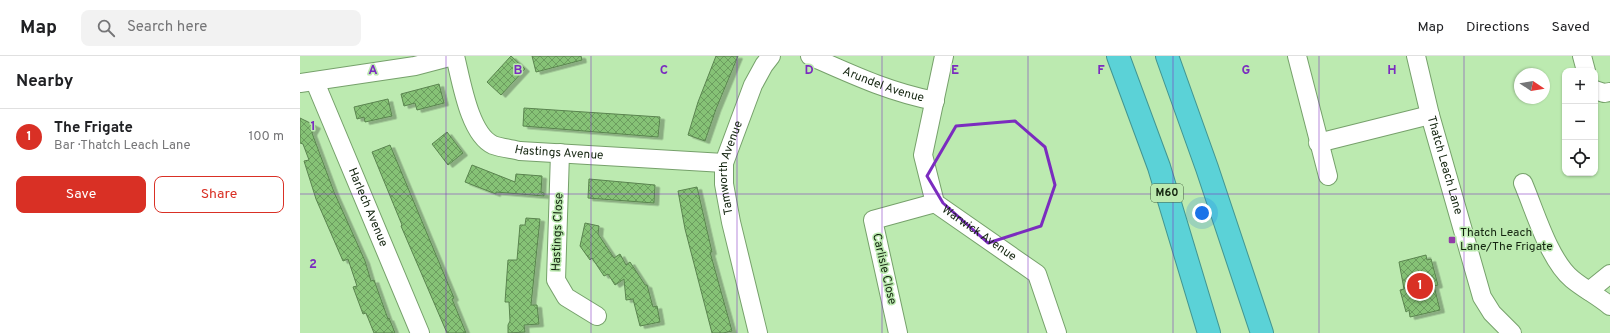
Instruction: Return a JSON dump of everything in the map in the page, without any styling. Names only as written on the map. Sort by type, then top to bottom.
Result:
[{"type":"highway","name":"M60","points":[[1118,56],[1159,167],[1209,333]]},
{"type":"highway","points":[[1167,56],[1207,168],[1262,333]]},
{"type":"street","points":[[307,82],[415,66],[454,56]]},
{"type":"street","name":"Hastings Avenue","points":[[454,56],[469,110],[480,135],[493,144],[520,151],[724,163]]},
{"type":"street","name":"Tamworth Avenue","points":[[758,333],[731,222],[724,184],[724,163],[754,85],[764,65],[771,56]]},
{"type":"street","name":"Arundel Avenue","points":[[810,56],[881,87],[906,95],[936,101]]},
{"type":"street","name":"Warwick Avenue","points":[[944,56],[936,101],[923,155],[935,203],[1037,274],[1057,333]]},
{"type":"street","points":[[1297,56],[1318,143],[1328,176]]},
{"type":"street","name":"Thatch Leach Lane","points":[[1416,56],[1430,114],[1482,297],[1492,313],[1512,333]]},
{"type":"street","points":[[1582,56],[1585,68]]},
{"type":"street","name":"Harlech Avenue","points":[[307,82],[420,333]]},
{"type":"street","points":[[1598,91],[1604,93],[1610,92]]},
{"type":"street","points":[[1318,143],[1430,114]]},
{"type":"street","name":"Hastings Close","points":[[560,153],[556,280],[566,296],[597,316]]},
{"type":"street","points":[[1524,183],[1552,251],[1561,268],[1572,280],[1589,290],[1610,306]]},
{"type":"street","name":"Carlisle Close","points":[[898,333],[873,220],[935,203]]},
{"type":"street","points":[[1589,290],[1610,274]]},
{"type":"highlighted area","points":[[1015,121],[1045,147],[1055,185],[1041,226],[988,243],[943,203],[927,176],[956,126]]},
{"type":"building","points":[[511,56],[525,69],[501,95],[487,82]]},
{"type":"building","points":[[532,56],[581,56],[582,60],[536,72]]},
{"type":"building","points":[[716,56],[738,56],[716,109],[705,141],[688,135],[698,102]]},
{"type":"building","points":[[439,84],[444,103],[417,110],[415,103],[404,106],[401,94]]},
{"type":"building","points":[[388,99],[392,116],[365,122],[364,117],[357,119],[354,107]]},
{"type":"building","points":[[524,108],[660,117],[658,137],[523,126]]},
{"type":"building","points":[[300,118],[316,126],[312,133],[334,192],[365,261],[371,281],[374,280],[388,319],[389,318],[395,333],[374,333],[366,313],[363,314],[353,287],[357,286],[348,259],[343,261],[316,199],[304,161],[309,160],[303,144],[300,143]]},
{"type":"building","points":[[447,132],[463,153],[448,165],[432,144]]},
{"type":"building","points":[[390,145],[454,298],[452,299],[466,333],[447,333],[401,226],[402,225],[372,152]]},
{"type":"building","points":[[472,165],[515,182],[516,174],[542,176],[541,192],[544,193],[544,196],[496,192],[496,194],[465,182]]},
{"type":"building","points":[[589,179],[655,185],[654,203],[588,198]]},
{"type":"building","points":[[697,187],[712,252],[710,252],[732,331],[723,333],[712,333],[685,229],[678,191]]},
{"type":"building","points":[[526,218],[540,219],[531,305],[537,305],[539,324],[524,325],[525,332],[508,333],[508,325],[510,321],[509,302],[505,302],[508,260],[517,260],[520,225],[525,225]]},
{"type":"building","points":[[585,223],[599,226],[598,234],[614,258],[620,254],[626,265],[630,262],[645,285],[647,285],[653,307],[657,306],[660,322],[640,326],[633,299],[626,300],[624,279],[615,285],[608,274],[604,276],[592,258],[590,260],[580,246]]},
{"type":"building","points":[[1426,255],[1427,260],[1431,259],[1438,285],[1434,286],[1440,310],[1410,317],[1409,310],[1406,312],[1400,290],[1404,289],[1399,262]]},
{"type":"place","name":"Thatch Leach Lane/The Frigate","points":[[1452,240]]},
{"type":"place","name":"The Frigate","points":[[1420,286]]}]
